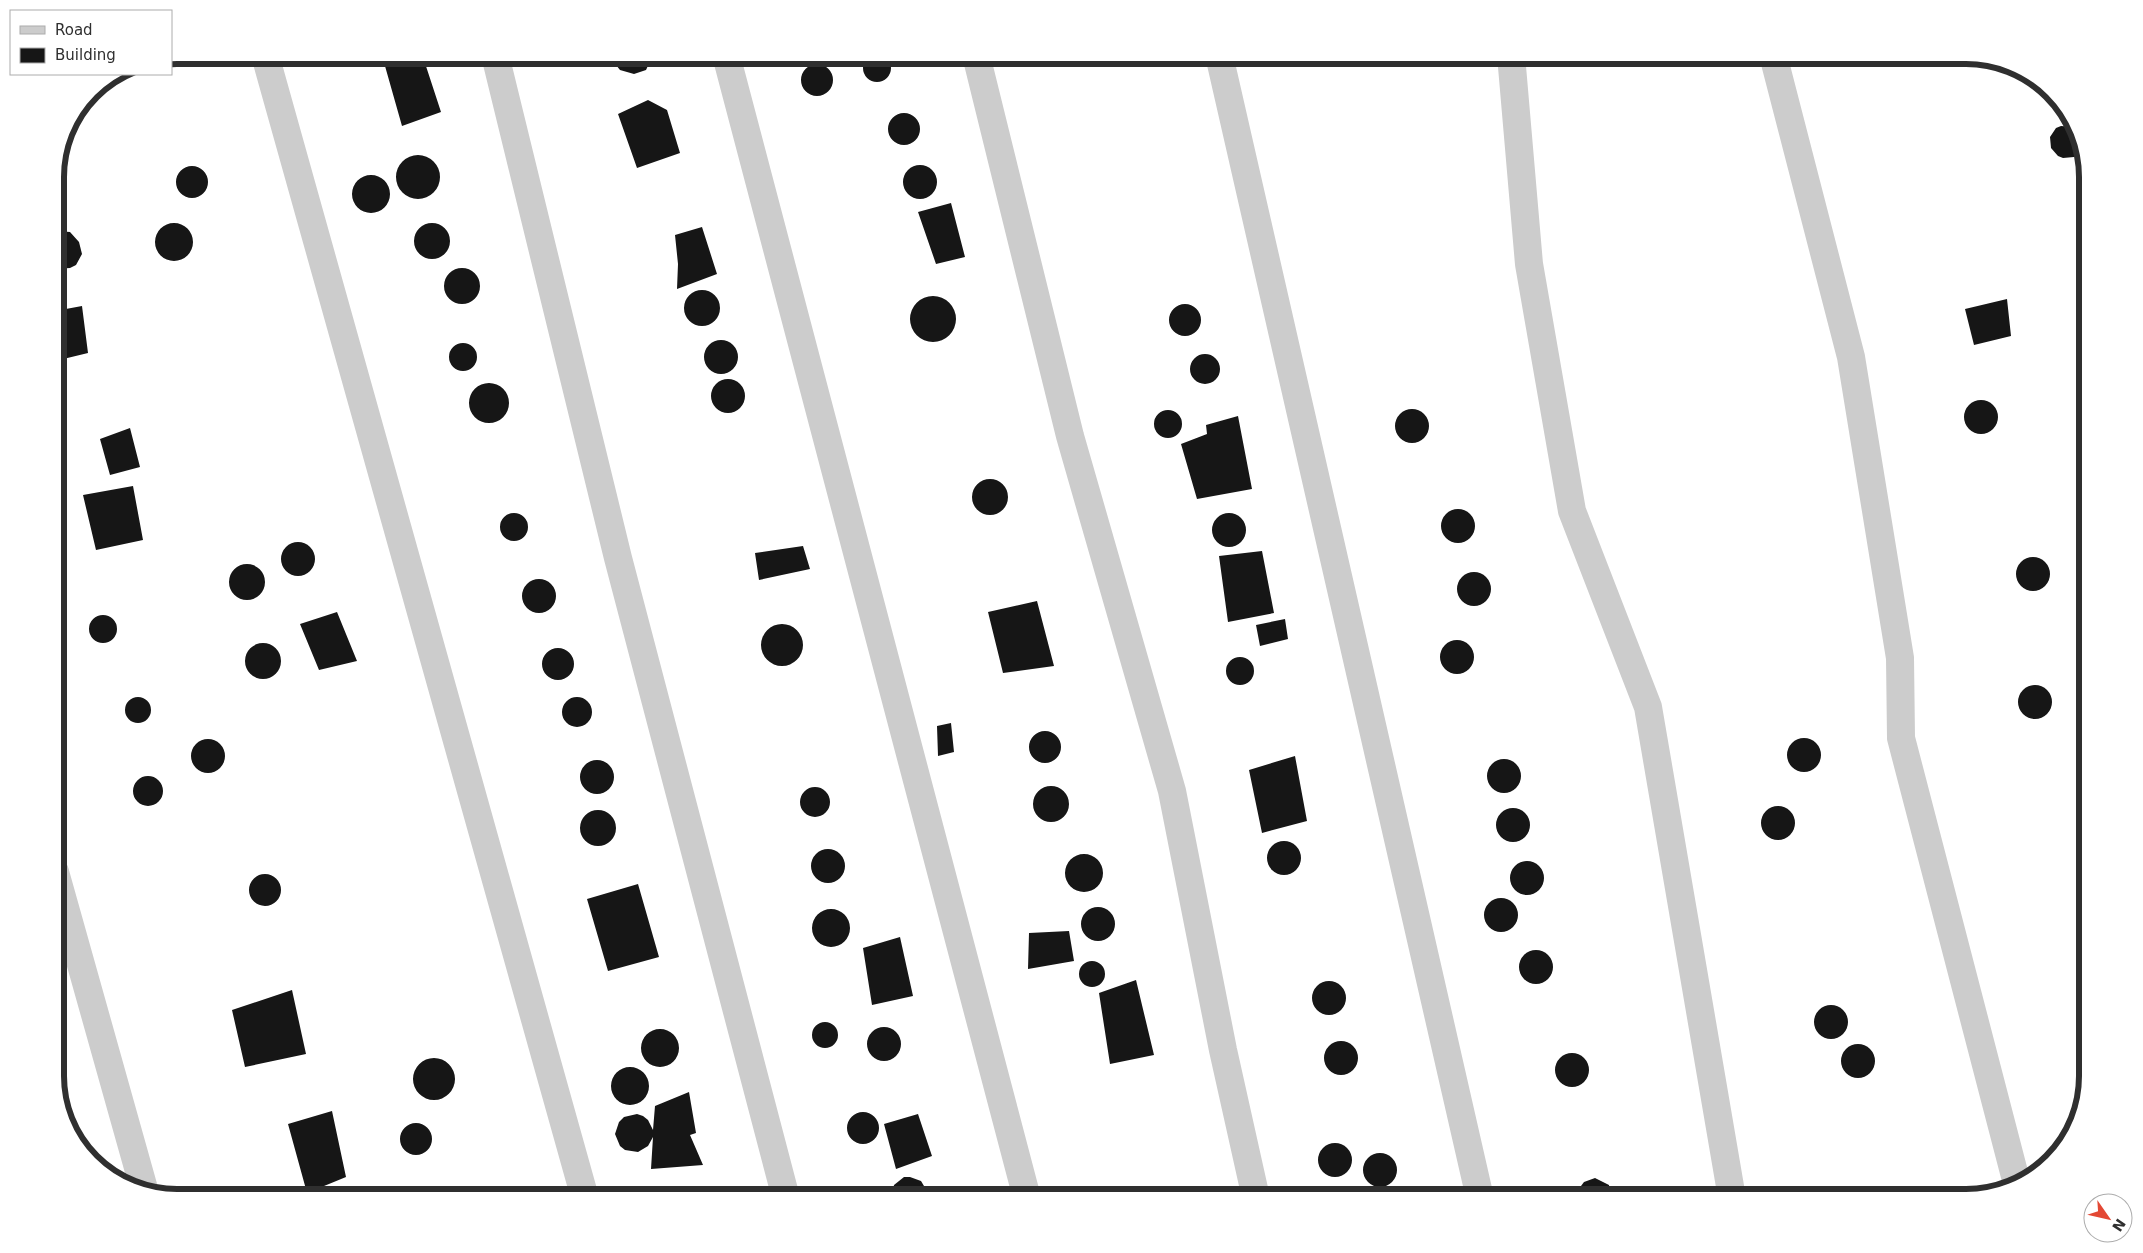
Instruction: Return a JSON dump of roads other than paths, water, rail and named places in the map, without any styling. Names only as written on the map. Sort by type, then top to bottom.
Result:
[{"type":"street","points":[[268,64],[582,1189]]},
{"type":"street","points":[[497,64],[618,558],[784,1189]]},
{"type":"street","points":[[728,64],[1025,1189]]},
{"type":"street","points":[[978,64],[1070,436],[1172,791],[1223,1050],[1254,1189]]},
{"type":"street","points":[[1222,64],[1478,1189]]},
{"type":"street","points":[[1512,64],[1529,264],[1572,511],[1648,707],[1730,1189]]},
{"type":"street","points":[[1775,64],[1852,357],[1900,658],[1901,738],[2015,1178]]},
{"type":"street","points":[[64,904],[143,1184]]}]
